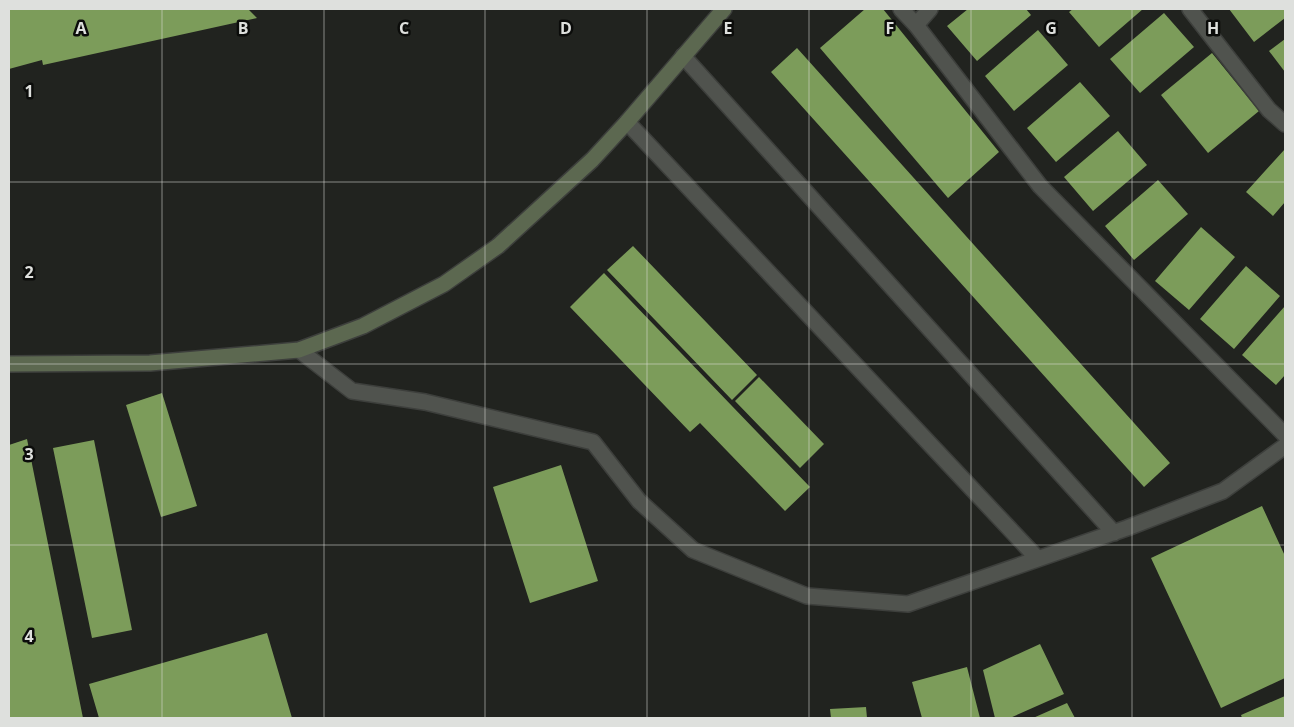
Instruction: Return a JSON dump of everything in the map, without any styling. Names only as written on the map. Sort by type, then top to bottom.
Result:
[{"type":"street","points":[[9,364],[150,363],[299,350],[363,326],[444,284],[498,246],[592,160],[724,9]]},
{"type":"street","points":[[901,9],[916,25],[1040,186],[1285,435]]},
{"type":"street","points":[[916,25],[930,9]]},
{"type":"street","points":[[1190,9],[1269,110],[1285,124]]},
{"type":"street","points":[[683,56],[1114,533]]},
{"type":"street","points":[[627,122],[1038,559]]},
{"type":"street","points":[[299,350],[352,391],[425,402],[593,442],[639,501],[693,550],[807,596],[908,604],[1114,533],[1223,491],[1285,446]]},
{"type":"building","points":[[9,9],[248,9],[257,18],[43,65],[42,60],[9,69]]},
{"type":"building","points":[[865,9],[883,9],[999,152],[948,198],[820,48]]},
{"type":"building","points":[[968,9],[1026,9],[1031,15],[977,61],[947,26]]},
{"type":"building","points":[[1073,9],[1143,9],[1099,47],[1069,12]]},
{"type":"building","points":[[1229,9],[1285,9],[1285,18],[1254,42]]},
{"type":"building","points":[[1164,13],[1194,47],[1140,93],[1110,59]]},
{"type":"building","points":[[1038,30],[1068,65],[1014,111],[985,76]]},
{"type":"building","points":[[1285,39],[1285,72],[1269,51]]},
{"type":"building","points":[[797,48],[1170,463],[1144,487],[771,72]]},
{"type":"building","points":[[1212,53],[1259,111],[1208,153],[1161,95]]},
{"type":"building","points":[[1080,82],[1110,116],[1056,162],[1027,128]]},
{"type":"building","points":[[1118,131],[1147,165],[1093,211],[1064,177]]},
{"type":"building","points":[[1285,149],[1285,202],[1273,216],[1246,192]]},
{"type":"building","points":[[1158,180],[1188,214],[1134,260],[1105,226]]},
{"type":"building","points":[[1201,227],[1235,257],[1189,310],[1155,281]]},
{"type":"building","points":[[633,246],[757,375],[732,400],[607,270]]},
{"type":"building","points":[[1246,266],[1280,296],[1234,349],[1200,319]]},
{"type":"building","points":[[604,273],[810,487],[785,511],[700,423],[690,432],[570,307]]},
{"type":"building","points":[[1285,306],[1285,375],[1276,385],[1242,355]]},
{"type":"building","points":[[759,377],[824,444],[800,468],[735,401]]},
{"type":"building","points":[[162,393],[197,506],[161,517],[126,405]]},
{"type":"building","points":[[27,439],[83,718],[9,718],[9,445]]},
{"type":"building","points":[[94,440],[132,630],[92,638],[53,448]]},
{"type":"building","points":[[561,465],[598,581],[530,603],[493,487]]},
{"type":"building","points":[[1262,506],[1285,556],[1285,678],[1221,708],[1151,558]]},
{"type":"building","points":[[267,633],[292,718],[99,718],[89,684]]},
{"type":"building","points":[[1040,644],[1064,694],[1010,718],[995,718],[983,670]]},
{"type":"building","points":[[967,667],[980,718],[922,718],[912,682]]},
{"type":"building","points":[[1285,696],[1285,718],[1242,718],[1241,715]]},
{"type":"building","points":[[1067,703],[1075,718],[1033,718]]},
{"type":"building","points":[[866,707],[867,718],[831,718],[830,709]]}]
